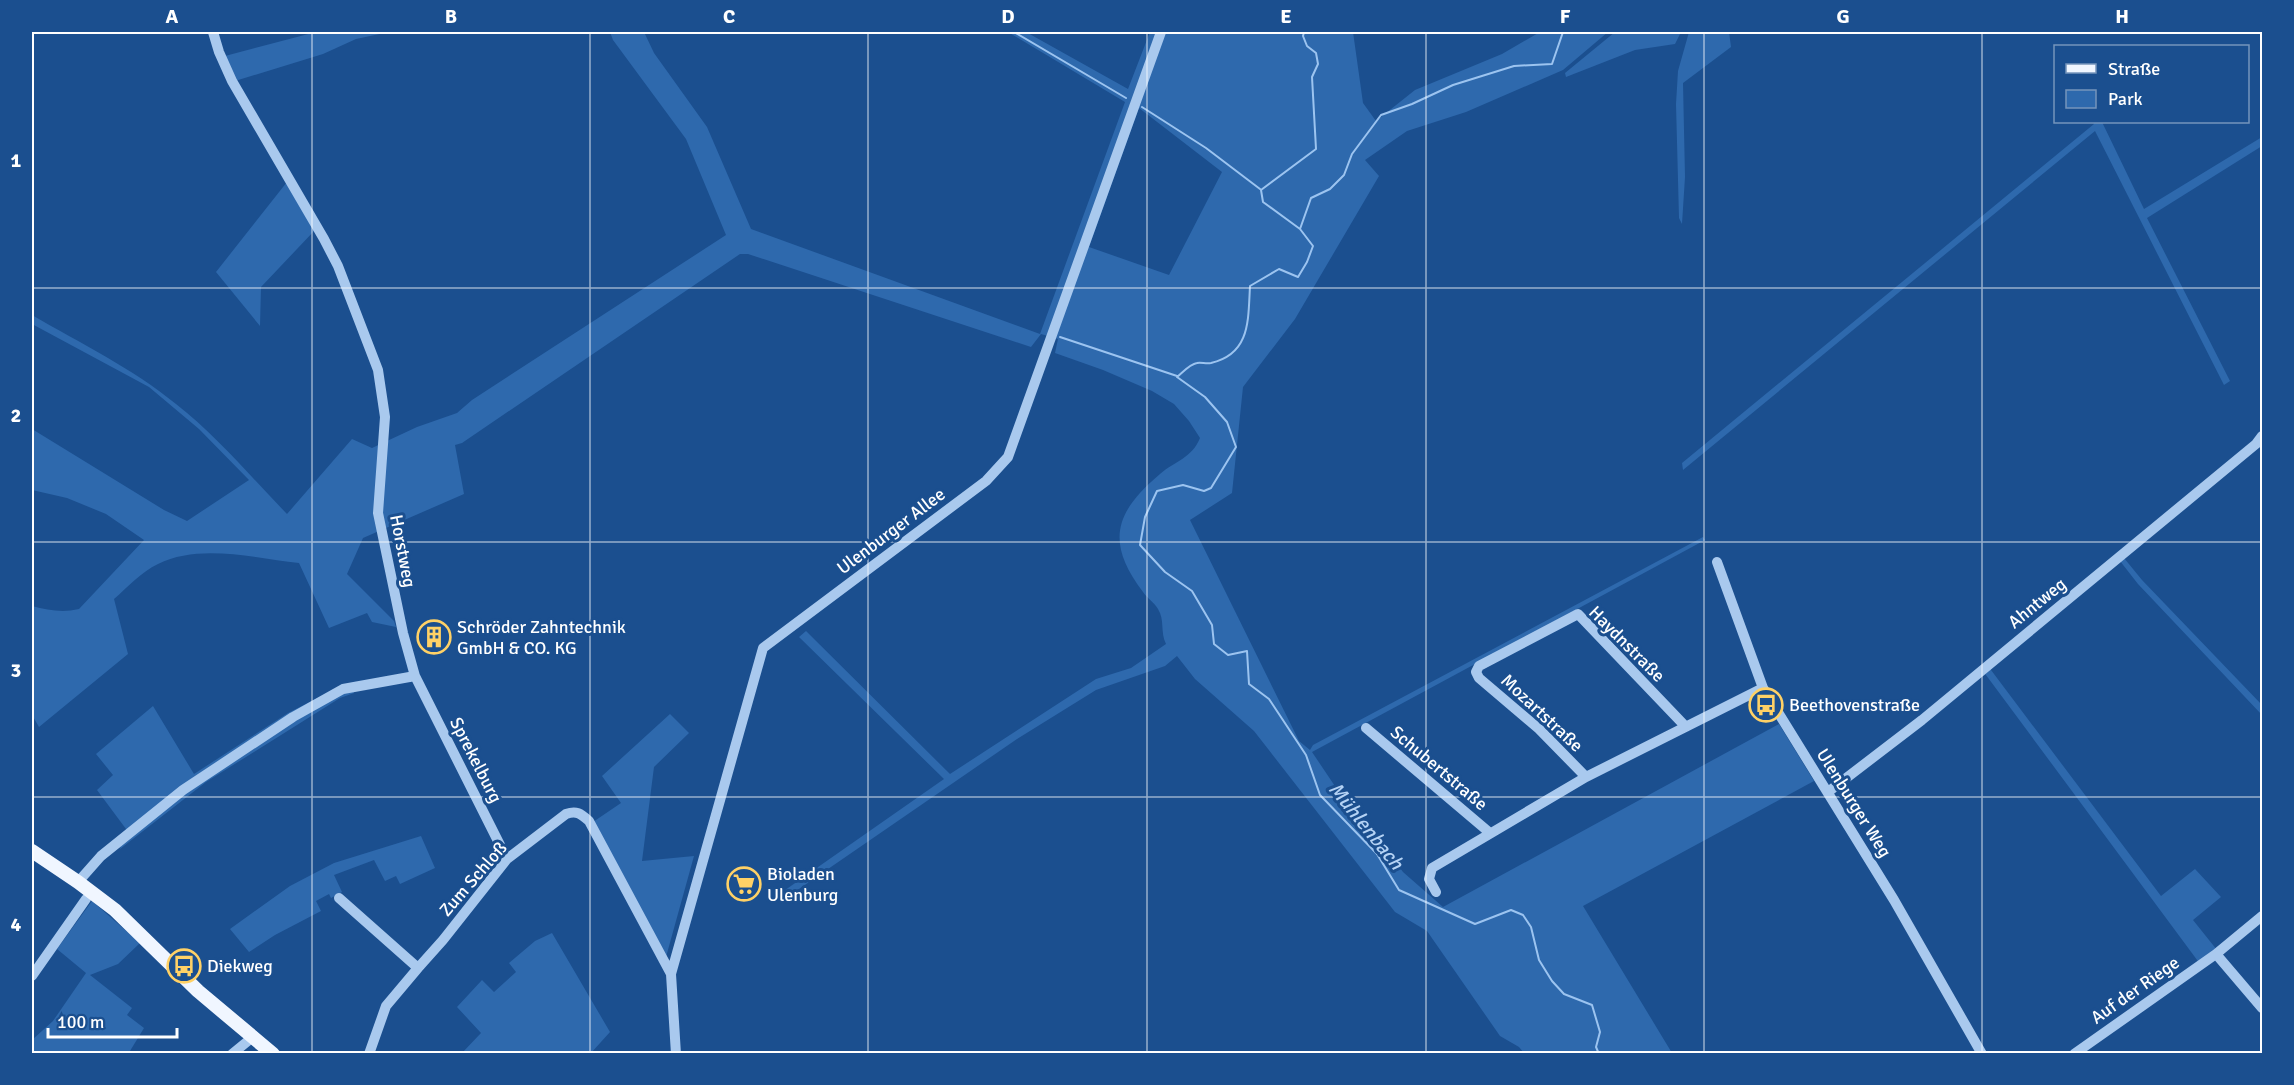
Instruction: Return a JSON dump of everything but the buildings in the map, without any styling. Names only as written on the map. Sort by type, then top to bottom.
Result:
[{"type":"main road","points":[[32,851],[115,910],[198,991],[273,1053]]},
{"type":"street","name":"Horstweg","points":[[213,32],[232,81],[338,266],[378,370],[385,417],[378,513],[397,606],[415,676]]},
{"type":"street","name":"Ulenburger Allee","points":[[676,1053],[671,974],[763,648],[986,481],[1008,457],[1161,32]]},
{"type":"street","name":"Ahntweg","points":[[1828,792],[1922,720],[2260,444]]},
{"type":"street","name":"Ulenburger Weg","points":[[1716,562],[1763,688],[1894,900],[1982,1053]]},
{"type":"street","name":"Haydnstraße","points":[[1476,672],[1479,666],[1578,614],[1686,727]]},
{"type":"street","name":"Mozartstraße","points":[[1476,672],[1479,678],[1539,729],[1586,777]]},
{"type":"street","name":"Sprekelburg","points":[[415,676],[507,859]]},
{"type":"street","points":[[78,882],[101,856],[183,790],[293,717],[344,689],[415,676]]},
{"type":"street","points":[[1436,892],[1429,879],[1432,868],[1586,777],[1763,688]]},
{"type":"street","name":"Schubertstraße","points":[[1366,728],[1490,833]]},
{"type":"street","name":"Zum Schloß","points":[[369,1053],[386,1006],[443,940],[507,859],[573,811],[580,813],[589,821],[671,974]]},
{"type":"street","points":[[32,976],[86,898]]},
{"type":"street","points":[[339,898],[418,968]]},
{"type":"street","name":"Auf der Riege","points":[[2074,1053],[2216,954],[2262,916]]},
{"type":"street","points":[[2216,954],[2262,1008]]},
{"type":"street","points":[[232,1053],[254,1036]]},
{"type":"green space","points":[[316,32],[389,32],[356,39],[323,54],[235,81],[315,230],[261,287],[260,326],[216,272],[287,182],[228,82],[225,56]]},
{"type":"green space","points":[[610,32],[644,32],[654,53],[707,127],[751,229],[1040,334],[1125,102],[1008,32],[1026,32],[1128,89],[1150,32],[1353,32],[1363,103],[1376,121],[1415,90],[1502,54],[1540,32],[1608,32],[1563,70],[1466,112],[1407,131],[1365,160],[1379,176],[1295,319],[1243,387],[1232,493],[1190,520],[1299,741],[1310,750],[1313,745],[1703,537],[1705,540],[1312,752],[1353,813],[1369,825],[1403,872],[1443,907],[1779,724],[1814,781],[1583,906],[1672,1053],[1524,1053],[1519,1047],[1500,1036],[1427,931],[1395,912],[1254,731],[1195,679],[1177,656],[1165,666],[1096,690],[1017,739],[783,900],[778,895],[944,779],[799,637],[806,631],[950,774],[1096,679],[1131,668],[1166,644],[1160,613],[1143,592],[1123,558],[1120,528],[1133,501],[1166,470],[1188,455],[1200,438],[1174,404],[1152,391],[1055,353],[1058,339],[1041,334],[1031,347],[748,254],[740,254],[462,443],[455,445],[464,494],[363,538],[347,574],[394,621],[396,627],[372,622],[367,613],[329,628],[299,563],[209,553],[174,558],[146,571],[114,599],[128,654],[39,727],[32,715],[32,606],[67,611],[79,609],[144,540],[106,514],[67,498],[32,490],[32,429],[164,510],[187,521],[249,480],[199,429],[149,387],[32,324],[32,315],[124,367],[176,404],[220,443],[287,514],[352,439],[372,448],[417,427],[457,413],[472,400],[726,235],[686,139],[613,40]],"holes":[[[1139,108],[1222,172],[1169,275],[1089,247]]]},
{"type":"green space","points":[[1615,32],[1681,32],[1675,44],[1635,50],[1566,77],[1565,73]]},
{"type":"green space","points":[[1689,32],[1729,32],[1731,47],[1683,83],[1685,177],[1682,224],[1679,218],[1676,104],[1678,71]]},
{"type":"green space","points":[[2102,123],[2144,209],[2262,137],[2262,146],[2147,218],[2230,381],[2224,385],[2095,131],[1683,470],[1682,463],[2094,124]]},
{"type":"green space","points":[[2124,558],[2142,580],[2262,705],[2262,715],[2138,584],[2120,561]]},
{"type":"green space","points":[[1988,666],[2161,896],[2195,869],[2221,897],[2193,920],[2221,955],[2203,968],[1983,671]]},
{"type":"green space","points":[[351,684],[354,693],[340,698],[206,782],[120,849],[126,829],[97,790],[113,775],[96,754],[153,706],[194,774],[288,713],[343,685]]},
{"type":"green space","points":[[670,714],[689,733],[654,767],[642,861],[694,856],[666,957],[593,822],[621,803],[602,776]]},
{"type":"green space","points":[[421,836],[435,868],[400,884],[396,876],[385,881],[374,860],[334,875],[342,892],[331,898],[329,894],[316,901],[321,911],[275,935],[249,952],[230,929],[290,886],[334,863]]},
{"type":"green space","points":[[92,901],[140,943],[118,964],[90,975],[132,1008],[127,1015],[144,1028],[130,1051],[133,1053],[32,1053],[32,1040],[53,1021],[86,973],[57,949]]},
{"type":"green space","points":[[552,933],[610,1032],[591,1053],[462,1053],[481,1033],[457,1007],[482,980],[494,992],[516,972],[509,963],[535,941]]},
{"type":"waterway","points":[[1014,32],[1126,98]]},
{"type":"waterway","name":"Mühlenbach","points":[[1304,32],[1303,36],[1307,46],[1316,53],[1318,64],[1312,77],[1316,149],[1261,190],[1263,202],[1300,229],[1313,246],[1298,277],[1279,269],[1250,286],[1245,334],[1234,352],[1211,363],[1194,364],[1177,377],[1205,397],[1227,422],[1236,447],[1211,488],[1204,491],[1183,485],[1157,491],[1145,517],[1140,545],[1165,572],[1192,591],[1212,625],[1214,644],[1228,655],[1247,651],[1249,684],[1269,699],[1306,755],[1320,795],[1377,854],[1399,890],[1475,924],[1511,910],[1523,915],[1531,927],[1539,960],[1552,981],[1564,994],[1592,1005],[1600,1032],[1596,1047],[1599,1054]]},
{"type":"waterway","points":[[1300,229],[1311,198],[1330,189],[1344,175],[1352,154],[1381,115],[1453,85],[1514,66],[1552,64],[1563,32]]},
{"type":"waterway","points":[[1142,107],[1206,148],[1260,189]]},
{"type":"waterway","points":[[1060,337],[1177,376]]},
{"type":"place","name":"Schröder Zahntechnik GmbH & CO. KG","points":[[434,637]]},
{"type":"place","name":"Beethovenstraße","points":[[1766,705]]},
{"type":"place","name":"Bioladen Ulenburg","points":[[744,884]]},
{"type":"place","name":"Diekweg","points":[[184,966]]}]
